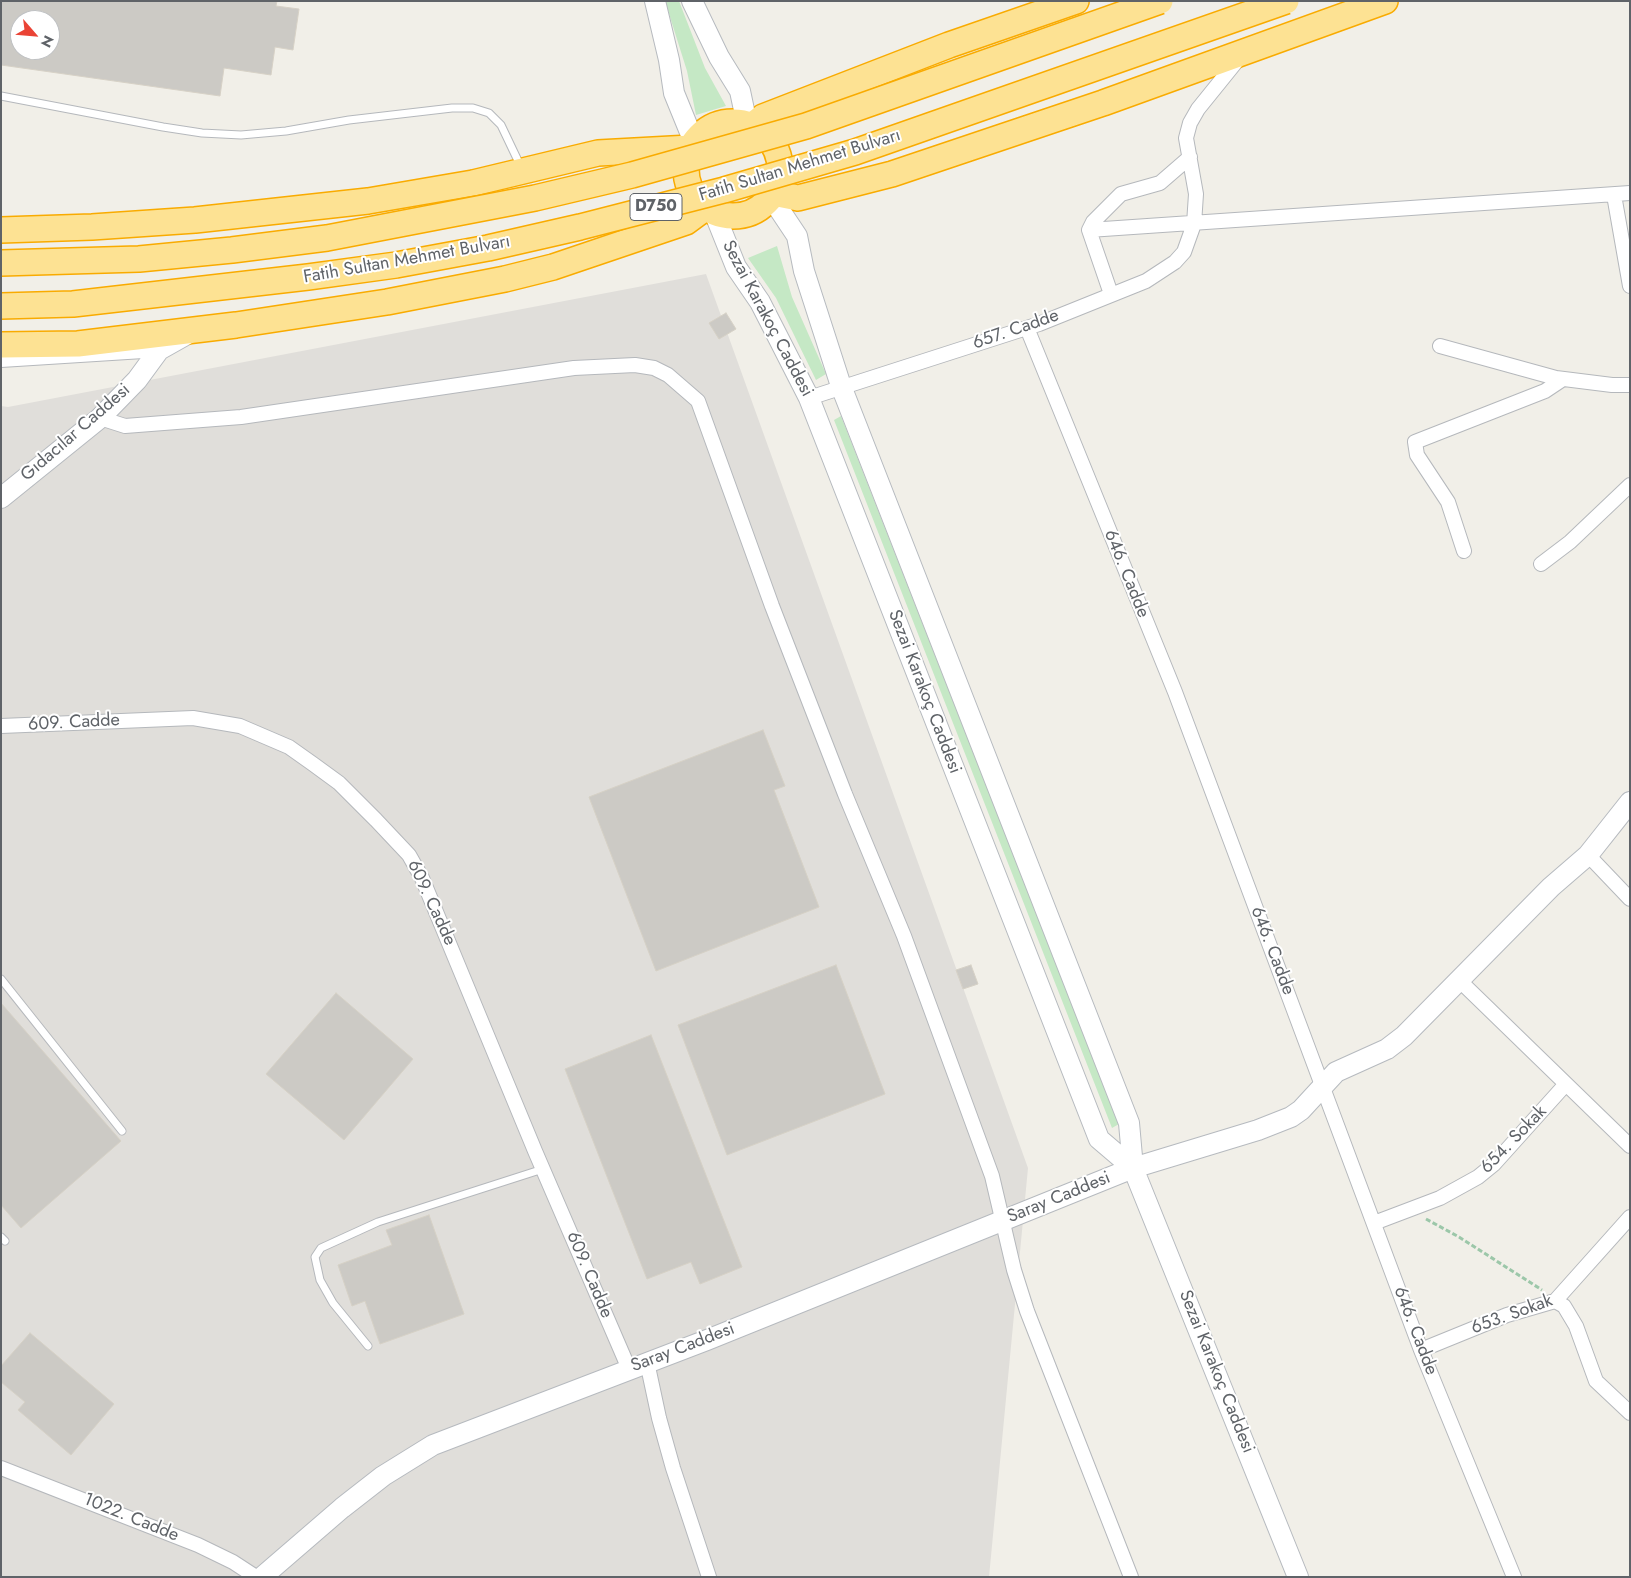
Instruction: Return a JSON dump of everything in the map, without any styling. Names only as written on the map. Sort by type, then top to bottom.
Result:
[{"type":"highway","points":[[749,125],[763,117],[940,48],[1076,1]]},
{"type":"highway","name":"Fatih Sultan Mehmet Bulvarı","points":[[1,263],[139,258],[232,250],[346,235],[535,198],[632,175],[806,126],[1160,1]]},
{"type":"highway","name":"Fatih Sultan Mehmet Bulvarı","points":[[1,306],[73,304],[318,276],[451,255],[580,227],[724,190],[855,152],[1286,1]]},
{"type":"highway","points":[[772,195],[798,198],[884,176],[1103,103],[1385,1]]},
{"type":"highway","points":[[732,121],[749,125],[761,131],[771,142],[778,155],[780,170],[772,195],[760,207],[748,214],[733,217],[710,210],[694,198],[687,184],[687,155],[692,145],[704,131],[717,124],[732,121]]},
{"type":"highway","points":[[1,230],[92,227],[195,220],[358,202],[473,183],[598,153],[692,145]]},
{"type":"highway","points":[[1,346],[78,344],[195,330],[387,302],[505,279],[553,267],[686,222],[710,210]]},
{"type":"street","points":[[655,1],[669,60],[674,93],[692,145]]},
{"type":"street","points":[[692,1],[719,57],[740,91],[749,125]]},
{"type":"street","name":"657. Cadde","points":[[809,398],[841,386],[1027,328],[1146,280],[1176,262],[1184,252],[1194,224],[1196,194],[1186,138],[1190,123],[1210,93],[1244,52]]},
{"type":"street","points":[[1111,294],[1090,230],[1098,216],[1120,194],[1160,183],[1190,157]]},
{"type":"street","points":[[1090,230],[1630,193]]},
{"type":"street","name":"Sezai Karakoç Caddesi","points":[[772,195],[797,236],[804,271],[841,386],[1129,1122],[1133,1168],[1298,1577]]},
{"type":"street","points":[[1614,195],[1630,286]]},
{"type":"street","name":"Sezai Karakoç Caddesi","points":[[710,210],[736,267],[760,302],[809,398],[1099,1139],[1133,1168]]},
{"type":"street","name":"646. Cadde","points":[[1027,328],[1175,692],[1421,1350],[1514,1577]]},
{"type":"street","name":"Gıdacılar Caddesi","points":[[1,498],[100,418],[137,380],[159,350],[195,330]]},
{"type":"street","points":[[1440,346],[1527,371],[1563,379],[1612,386],[1630,385]]},
{"type":"street","points":[[1,360],[159,350]]},
{"type":"street","points":[[100,418],[125,426],[242,417],[591,367],[634,365],[654,368],[682,386],[698,401],[772,606],[845,794],[904,936],[992,1176],[1026,1311],[1131,1577]]},
{"type":"street","points":[[1464,551],[1448,502],[1417,455],[1414,448],[1415,442],[1545,392],[1563,379]]},
{"type":"street","points":[[1541,564],[1570,542],[1630,485]]},
{"type":"street","name":"609. Cadde","points":[[1,726],[155,718],[214,720],[240,726],[289,748],[339,783],[409,855],[422,878],[543,1169],[638,1366],[659,1418],[673,1468],[709,1577]]},
{"type":"street","name":"Saray Caddesi","points":[[262,1577],[342,1508],[383,1476],[433,1445],[638,1366],[1133,1168],[1258,1130],[1291,1117],[1301,1110],[1336,1072],[1387,1049],[1404,1036],[1551,887],[1588,855],[1630,802]]},
{"type":"street","points":[[1588,855],[1630,899]]},
{"type":"street","points":[[1460,981],[1630,1146]]},
{"type":"street","name":"654. Sokak","points":[[1374,1223],[1440,1198],[1478,1177],[1494,1164],[1565,1085]]},
{"type":"street","name":"653. Sokak","points":[[1421,1350],[1508,1315],[1555,1301],[1630,1217]]},
{"type":"street","points":[[1555,1301],[1564,1306],[1576,1326],[1596,1381],[1630,1413]]},
{"type":"street","name":"1022. Cadde","points":[[1,1468],[198,1545],[233,1562],[256,1577]]},
{"type":"lane","points":[[1,96],[163,127],[202,133],[240,135],[286,131],[349,120],[452,108],[473,108],[489,113],[501,125],[523,172]]},
{"type":"lane","points":[[1,979],[122,1131]]},
{"type":"lane","points":[[368,1346],[333,1303],[320,1280],[315,1257],[321,1248],[378,1222],[543,1169]]},
{"type":"path","points":[[1410,1210],[1459,1237],[1535,1284],[1555,1301]]},
{"type":"shaded area","points":[[706,274],[1028,1168],[989,1577],[1,1577],[1,406],[8,407]]},
{"type":"green space","points":[[665,1],[679,1],[705,68],[726,106],[696,115],[687,71]]},
{"type":"green space","points":[[777,246],[792,297],[826,374],[816,380],[776,298],[748,258]]},
{"type":"green space","points":[[841,416],[1119,1124],[1112,1128],[834,420]]},
{"type":"building","points":[[1,1],[277,1],[276,6],[299,9],[293,50],[275,47],[271,75],[224,68],[220,96],[1,65]]},
{"type":"building","points":[[726,313],[736,329],[719,339],[709,323]]},
{"type":"building","points":[[763,730],[785,786],[774,790],[819,907],[656,971],[589,797]]},
{"type":"building","points":[[836,965],[885,1094],[727,1155],[678,1025]]},
{"type":"building","points":[[971,965],[978,984],[963,989],[956,970]]},
{"type":"building","points":[[336,993],[413,1059],[344,1140],[266,1074]]},
{"type":"building","points":[[1,1003],[121,1141],[21,1228],[1,1205]]},
{"type":"building","points":[[651,1035],[742,1267],[700,1284],[691,1262],[647,1279],[565,1069]]},
{"type":"building","points":[[429,1215],[464,1314],[380,1344],[365,1301],[352,1306],[338,1265],[392,1245],[386,1230]]},
{"type":"building","points":[[30,1333],[114,1404],[71,1455],[18,1410],[25,1402],[1,1382],[1,1366]]}]
